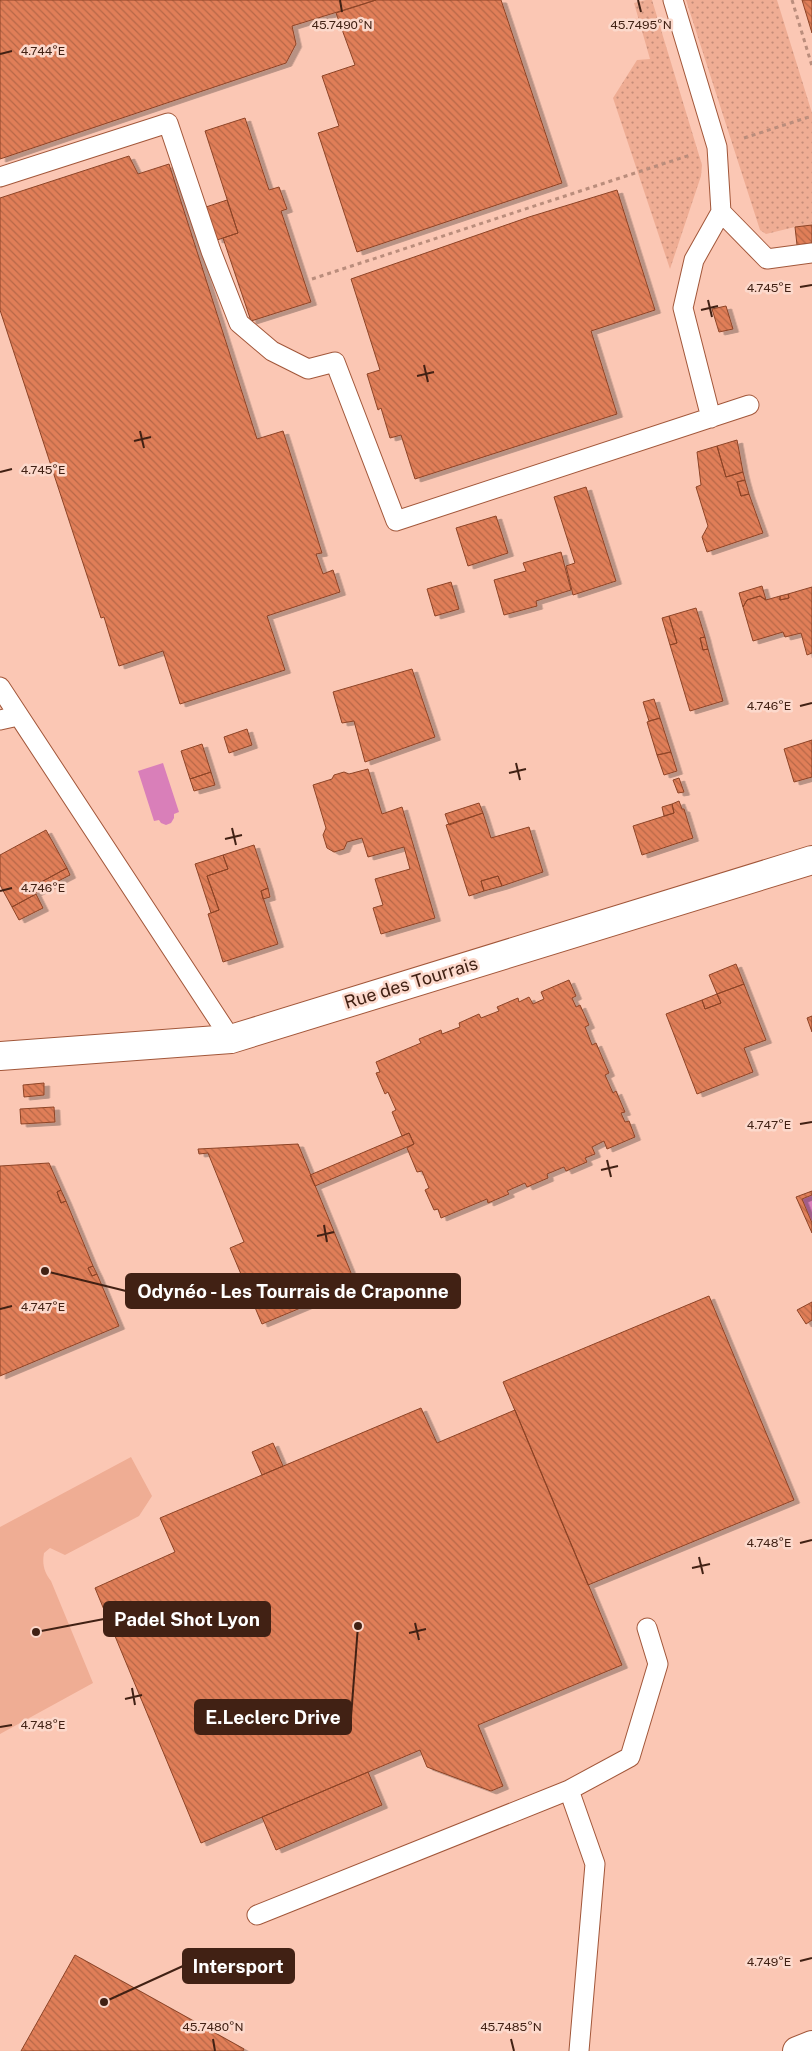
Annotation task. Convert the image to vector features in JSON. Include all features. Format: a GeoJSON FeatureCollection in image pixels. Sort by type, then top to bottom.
{"type":"FeatureCollection","features":[{"type":"Feature","properties":{"kind":"street","name":"Rue des Tourrais"},"geometry":{"type":"LineString","coordinates":[[0,1056],[231,1039],[812,860]]}},
{"type":"Feature","properties":{"kind":"street"},"geometry":{"type":"LineString","coordinates":[[797,2051],[812,2045]]}},
{"type":"Feature","properties":{"kind":"lane"},"geometry":{"type":"LineString","coordinates":[[673,0],[716,147],[721,212],[694,260],[682,308],[711,418]]}},
{"type":"Feature","properties":{"kind":"lane"},"geometry":{"type":"LineString","coordinates":[[0,177],[168,123],[211,251],[240,323],[272,351],[308,369],[335,362],[396,521],[749,406]]}},
{"type":"Feature","properties":{"kind":"lane"},"geometry":{"type":"LineString","coordinates":[[721,212],[767,259],[812,253]]}},
{"type":"Feature","properties":{"kind":"lane"},"geometry":{"type":"LineString","coordinates":[[0,687],[9,718],[231,1039]]}},
{"type":"Feature","properties":{"kind":"lane"},"geometry":{"type":"LineString","coordinates":[[257,1915],[569,1790],[630,1757],[658,1664],[646,1628]]}},
{"type":"Feature","properties":{"kind":"lane"},"geometry":{"type":"LineString","coordinates":[[569,1790],[595,1864],[580,2051]]}},
{"type":"Feature","properties":{"kind":"path"},"geometry":{"type":"LineString","coordinates":[[792,0],[812,66]]}},
{"type":"Feature","properties":{"kind":"path"},"geometry":{"type":"LineString","coordinates":[[312,279],[812,116]]}},
{"type":"Feature","properties":{"kind":"shaded area"},"geometry":{"type":"Polygon","coordinates":[[[652,0],[702,165],[701,176],[670,269],[613,98],[637,60],[650,59],[634,3],[652,0]]]}},
{"type":"Feature","properties":{"kind":"shaded area"},"geometry":{"type":"Polygon","coordinates":[[[686,0],[777,0],[812,113],[812,225],[766,234],[760,230],[686,0]]]}},
{"type":"Feature","properties":{"kind":"shaded area"},"geometry":{"type":"Polygon","coordinates":[[[163,763],[179,812],[174,814],[171,823],[166,825],[159,820],[154,821],[138,771],[163,763]]]}},
{"type":"Feature","properties":{"kind":"shaded area"},"geometry":{"type":"Polygon","coordinates":[[[812,1195],[812,1222],[802,1199],[812,1195]]]}},
{"type":"Feature","properties":{"kind":"shaded area"},"geometry":{"type":"Polygon","coordinates":[[[131,1457],[152,1496],[139,1516],[65,1555],[50,1548],[44,1553],[43,1564],[45,1571],[51,1581],[93,1683],[0,1734],[0,1527],[131,1457]]]}},
{"type":"Feature","properties":{"kind":"building"},"geometry":{"type":"Polygon","coordinates":[[[0,0],[376,0],[292,26],[296,44],[286,63],[0,159],[0,0]]]}},
{"type":"Feature","properties":{"kind":"building"},"geometry":{"type":"Polygon","coordinates":[[[376,0],[501,0],[562,183],[357,252],[318,133],[339,126],[322,76],[355,65],[336,13],[376,0]]]}},
{"type":"Feature","properties":{"kind":"building"},"geometry":{"type":"Polygon","coordinates":[[[802,0],[812,0],[812,33],[802,0]]]}},
{"type":"Feature","properties":{"kind":"building"},"geometry":{"type":"Polygon","coordinates":[[[245,118],[269,190],[279,187],[287,209],[281,211],[311,302],[251,321],[223,238],[238,233],[205,131],[245,118]]]}},
{"type":"Feature","properties":{"kind":"building"},"geometry":{"type":"Polygon","coordinates":[[[129,156],[138,174],[169,164],[257,439],[283,431],[322,553],[316,554],[323,574],[333,570],[340,592],[267,616],[285,670],[180,704],[163,651],[119,666],[104,617],[101,618],[0,310],[0,198],[129,156]]]}},
{"type":"Feature","properties":{"kind":"building"},"geometry":{"type":"Polygon","coordinates":[[[617,190],[655,310],[591,331],[617,414],[415,479],[401,435],[390,438],[381,408],[378,410],[367,374],[380,370],[351,279],[529,217],[617,190]]]}},
{"type":"Feature","properties":{"kind":"building"},"geometry":{"type":"Polygon","coordinates":[[[227,200],[238,233],[217,240],[206,207],[227,200]]]}},
{"type":"Feature","properties":{"kind":"building"},"geometry":{"type":"Polygon","coordinates":[[[812,225],[812,243],[797,245],[795,227],[812,225]]]}},
{"type":"Feature","properties":{"kind":"building"},"geometry":{"type":"Polygon","coordinates":[[[726,306],[733,329],[719,332],[712,309],[726,306]]]}},
{"type":"Feature","properties":{"kind":"building"},"geometry":{"type":"Polygon","coordinates":[[[737,440],[743,472],[726,477],[717,446],[737,440]]]}},
{"type":"Feature","properties":{"kind":"building"},"geometry":{"type":"Polygon","coordinates":[[[717,446],[726,477],[743,472],[745,480],[737,482],[741,496],[749,494],[763,533],[707,552],[702,537],[708,526],[696,487],[701,485],[697,452],[717,446]]]}},
{"type":"Feature","properties":{"kind":"building"},"geometry":{"type":"Polygon","coordinates":[[[745,480],[749,494],[741,496],[737,482],[745,480]]]}},
{"type":"Feature","properties":{"kind":"building"},"geometry":{"type":"Polygon","coordinates":[[[586,487],[616,581],[573,595],[566,566],[575,563],[554,497],[586,487]]]}},
{"type":"Feature","properties":{"kind":"building"},"geometry":{"type":"Polygon","coordinates":[[[496,516],[508,553],[468,566],[456,528],[496,516]]]}},
{"type":"Feature","properties":{"kind":"building"},"geometry":{"type":"Polygon","coordinates":[[[561,552],[571,590],[536,601],[537,606],[504,615],[494,580],[526,571],[523,563],[561,552]]]}},
{"type":"Feature","properties":{"kind":"building"},"geometry":{"type":"Polygon","coordinates":[[[451,582],[459,609],[435,616],[427,589],[451,582]]]}},
{"type":"Feature","properties":{"kind":"building"},"geometry":{"type":"Polygon","coordinates":[[[762,586],[766,600],[760,596],[747,600],[743,607],[739,593],[762,586]]]}},
{"type":"Feature","properties":{"kind":"building"},"geometry":{"type":"Polygon","coordinates":[[[812,587],[812,653],[807,655],[801,633],[785,637],[783,632],[753,641],[743,607],[747,600],[760,596],[766,600],[780,596],[780,600],[789,598],[788,594],[812,587]]]}},
{"type":"Feature","properties":{"kind":"building"},"geometry":{"type":"Polygon","coordinates":[[[788,594],[789,598],[780,600],[780,596],[788,594]]]}},
{"type":"Feature","properties":{"kind":"building"},"geometry":{"type":"Polygon","coordinates":[[[696,608],[705,637],[700,638],[703,650],[708,649],[723,701],[690,711],[670,645],[677,643],[669,616],[696,608]]]}},
{"type":"Feature","properties":{"kind":"building"},"geometry":{"type":"Polygon","coordinates":[[[669,616],[677,643],[670,645],[662,618],[669,616]]]}},
{"type":"Feature","properties":{"kind":"building"},"geometry":{"type":"Polygon","coordinates":[[[705,637],[708,649],[703,650],[700,638],[705,637]]]}},
{"type":"Feature","properties":{"kind":"building"},"geometry":{"type":"Polygon","coordinates":[[[412,669],[435,737],[365,762],[354,721],[342,723],[333,692],[412,669]]]}},
{"type":"Feature","properties":{"kind":"building"},"geometry":{"type":"Polygon","coordinates":[[[654,699],[660,718],[649,721],[643,702],[654,699]]]}},
{"type":"Feature","properties":{"kind":"building"},"geometry":{"type":"Polygon","coordinates":[[[660,718],[671,752],[657,755],[647,722],[660,718]]]}},
{"type":"Feature","properties":{"kind":"building"},"geometry":{"type":"Polygon","coordinates":[[[247,729],[252,745],[229,753],[224,737],[247,729]]]}},
{"type":"Feature","properties":{"kind":"building"},"geometry":{"type":"Polygon","coordinates":[[[812,740],[812,777],[794,782],[784,749],[812,740]]]}},
{"type":"Feature","properties":{"kind":"building"},"geometry":{"type":"Polygon","coordinates":[[[202,744],[211,772],[190,779],[181,751],[202,744]]]}},
{"type":"Feature","properties":{"kind":"building"},"geometry":{"type":"Polygon","coordinates":[[[671,752],[677,771],[664,775],[657,755],[671,752]]]}},
{"type":"Feature","properties":{"kind":"building"},"geometry":{"type":"Polygon","coordinates":[[[368,769],[382,814],[402,807],[435,918],[381,934],[373,908],[383,905],[375,879],[410,869],[404,847],[368,857],[362,838],[347,842],[344,849],[334,852],[327,848],[323,835],[326,828],[313,785],[332,779],[334,775],[344,772],[349,774],[368,769]]]}},
{"type":"Feature","properties":{"kind":"building"},"geometry":{"type":"Polygon","coordinates":[[[211,772],[215,785],[194,791],[190,779],[211,772]]]}},
{"type":"Feature","properties":{"kind":"building"},"geometry":{"type":"Polygon","coordinates":[[[679,778],[684,792],[678,793],[673,780],[679,778]]]}},
{"type":"Feature","properties":{"kind":"building"},"geometry":{"type":"Polygon","coordinates":[[[679,801],[682,809],[684,809],[693,838],[642,855],[633,826],[674,813],[672,804],[679,801]]]}},
{"type":"Feature","properties":{"kind":"building"},"geometry":{"type":"Polygon","coordinates":[[[479,803],[483,813],[449,825],[445,814],[479,803]]]}},
{"type":"Feature","properties":{"kind":"building"},"geometry":{"type":"Polygon","coordinates":[[[672,804],[674,813],[664,816],[662,807],[672,804]]]}},
{"type":"Feature","properties":{"kind":"building"},"geometry":{"type":"Polygon","coordinates":[[[483,813],[491,838],[529,827],[543,872],[502,886],[498,876],[481,881],[484,891],[469,896],[446,825],[483,813]]]}},
{"type":"Feature","properties":{"kind":"building"},"geometry":{"type":"Polygon","coordinates":[[[46,830],[67,868],[32,887],[36,894],[12,907],[0,885],[0,855],[46,830]]]}},
{"type":"Feature","properties":{"kind":"building"},"geometry":{"type":"Polygon","coordinates":[[[254,845],[268,888],[261,891],[278,944],[223,962],[208,914],[219,910],[207,876],[228,869],[223,855],[254,845]]]}},
{"type":"Feature","properties":{"kind":"building"},"geometry":{"type":"Polygon","coordinates":[[[223,855],[228,869],[207,876],[219,910],[211,913],[195,864],[223,855]]]}},
{"type":"Feature","properties":{"kind":"building"},"geometry":{"type":"Polygon","coordinates":[[[67,868],[70,875],[35,893],[32,887],[67,868]]]}},
{"type":"Feature","properties":{"kind":"building"},"geometry":{"type":"Polygon","coordinates":[[[498,876],[502,886],[484,891],[481,881],[498,876]]]}},
{"type":"Feature","properties":{"kind":"building"},"geometry":{"type":"Polygon","coordinates":[[[268,888],[270,897],[263,899],[261,891],[268,888]]]}},
{"type":"Feature","properties":{"kind":"building"},"geometry":{"type":"Polygon","coordinates":[[[36,894],[43,908],[19,920],[12,907],[36,894]]]}},
{"type":"Feature","properties":{"kind":"building"},"geometry":{"type":"Polygon","coordinates":[[[736,964],[744,984],[717,994],[709,975],[736,964]]]}},
{"type":"Feature","properties":{"kind":"building"},"geometry":{"type":"Polygon","coordinates":[[[569,980],[576,996],[572,998],[576,1007],[580,1005],[589,1025],[585,1027],[592,1045],[596,1043],[609,1073],[605,1075],[613,1093],[616,1091],[625,1112],[621,1113],[625,1122],[629,1121],[635,1137],[607,1149],[604,1141],[592,1147],[595,1154],[585,1158],[587,1162],[566,1171],[564,1167],[547,1174],[548,1178],[527,1187],[525,1183],[507,1191],[509,1194],[488,1203],[487,1199],[441,1218],[438,1209],[434,1210],[425,1190],[429,1188],[422,1171],[417,1172],[407,1148],[414,1144],[409,1133],[402,1136],[392,1112],[396,1110],[388,1092],[385,1094],[376,1073],[380,1072],[376,1062],[421,1043],[419,1039],[441,1030],[442,1034],[460,1027],[459,1023],[479,1014],[481,1018],[499,1011],[497,1007],[518,998],[519,1002],[529,997],[533,1004],[544,999],[541,992],[569,980]]]}},
{"type":"Feature","properties":{"kind":"building"},"geometry":{"type":"Polygon","coordinates":[[[744,984],[766,1040],[744,1048],[753,1072],[697,1094],[666,1014],[702,1000],[705,1009],[721,1003],[717,994],[744,984]]]}},
{"type":"Feature","properties":{"kind":"building"},"geometry":{"type":"Polygon","coordinates":[[[717,994],[721,1003],[705,1009],[702,1000],[717,994]]]}},
{"type":"Feature","properties":{"kind":"building"},"geometry":{"type":"Polygon","coordinates":[[[812,1016],[812,1032],[807,1018],[812,1016]]]}},
{"type":"Feature","properties":{"kind":"building"},"geometry":{"type":"Polygon","coordinates":[[[44,1083],[44,1095],[24,1097],[23,1085],[44,1083]]]}},
{"type":"Feature","properties":{"kind":"building"},"geometry":{"type":"Polygon","coordinates":[[[54,1107],[55,1122],[21,1124],[20,1109],[54,1107]]]}},
{"type":"Feature","properties":{"kind":"building"},"geometry":{"type":"Polygon","coordinates":[[[409,1133],[414,1144],[315,1186],[310,1175],[409,1133]]]}},
{"type":"Feature","properties":{"kind":"building"},"geometry":{"type":"Polygon","coordinates":[[[298,1144],[356,1285],[262,1324],[230,1248],[244,1242],[208,1153],[199,1154],[198,1149],[298,1144]]]}},
{"type":"Feature","properties":{"kind":"building"},"geometry":{"type":"Polygon","coordinates":[[[49,1163],[61,1190],[57,1192],[61,1203],[66,1201],[93,1266],[88,1268],[92,1276],[97,1274],[119,1326],[0,1376],[0,1166],[49,1163]]]}},
{"type":"Feature","properties":{"kind":"building"},"geometry":{"type":"Polygon","coordinates":[[[61,1190],[66,1201],[61,1203],[57,1192],[61,1190]]]}},
{"type":"Feature","properties":{"kind":"building"},"geometry":{"type":"Polygon","coordinates":[[[812,1191],[812,1195],[802,1199],[812,1223],[812,1233],[796,1197],[812,1191]]]}},
{"type":"Feature","properties":{"kind":"building"},"geometry":{"type":"Polygon","coordinates":[[[93,1266],[97,1274],[92,1276],[88,1268],[93,1266]]]}},
{"type":"Feature","properties":{"kind":"building"},"geometry":{"type":"Polygon","coordinates":[[[709,1296],[794,1500],[588,1585],[503,1382],[709,1296]]]}},
{"type":"Feature","properties":{"kind":"building"},"geometry":{"type":"Polygon","coordinates":[[[812,1302],[812,1320],[806,1324],[797,1310],[812,1302]]]}},
{"type":"Feature","properties":{"kind":"building"},"geometry":{"type":"Polygon","coordinates":[[[421,1408],[437,1443],[515,1410],[622,1665],[478,1725],[503,1786],[491,1791],[427,1767],[420,1750],[201,1843],[95,1588],[175,1552],[160,1518],[421,1408]]]}},
{"type":"Feature","properties":{"kind":"building"},"geometry":{"type":"Polygon","coordinates":[[[273,1443],[283,1466],[262,1475],[252,1452],[273,1443]]]}},
{"type":"Feature","properties":{"kind":"building"},"geometry":{"type":"Polygon","coordinates":[[[368,1772],[382,1805],[276,1850],[262,1817],[368,1772]]]}},
{"type":"Feature","properties":{"kind":"building"},"geometry":{"type":"Polygon","coordinates":[[[75,1955],[244,2049],[243,2051],[21,2051],[75,1955]]]}},
{"type":"Feature","properties":{"kind":"place","name":"Odynéo - Les Tourrais de Craponne"},"geometry":{"type":"Point","coordinates":[45,1271]}},
{"type":"Feature","properties":{"kind":"place","name":"E.Leclerc Drive"},"geometry":{"type":"Point","coordinates":[358,1626]}},
{"type":"Feature","properties":{"kind":"place","name":"Padel Shot Lyon"},"geometry":{"type":"Point","coordinates":[36,1632]}},
{"type":"Feature","properties":{"kind":"place","name":"Intersport"},"geometry":{"type":"Point","coordinates":[104,2002]}}]}
